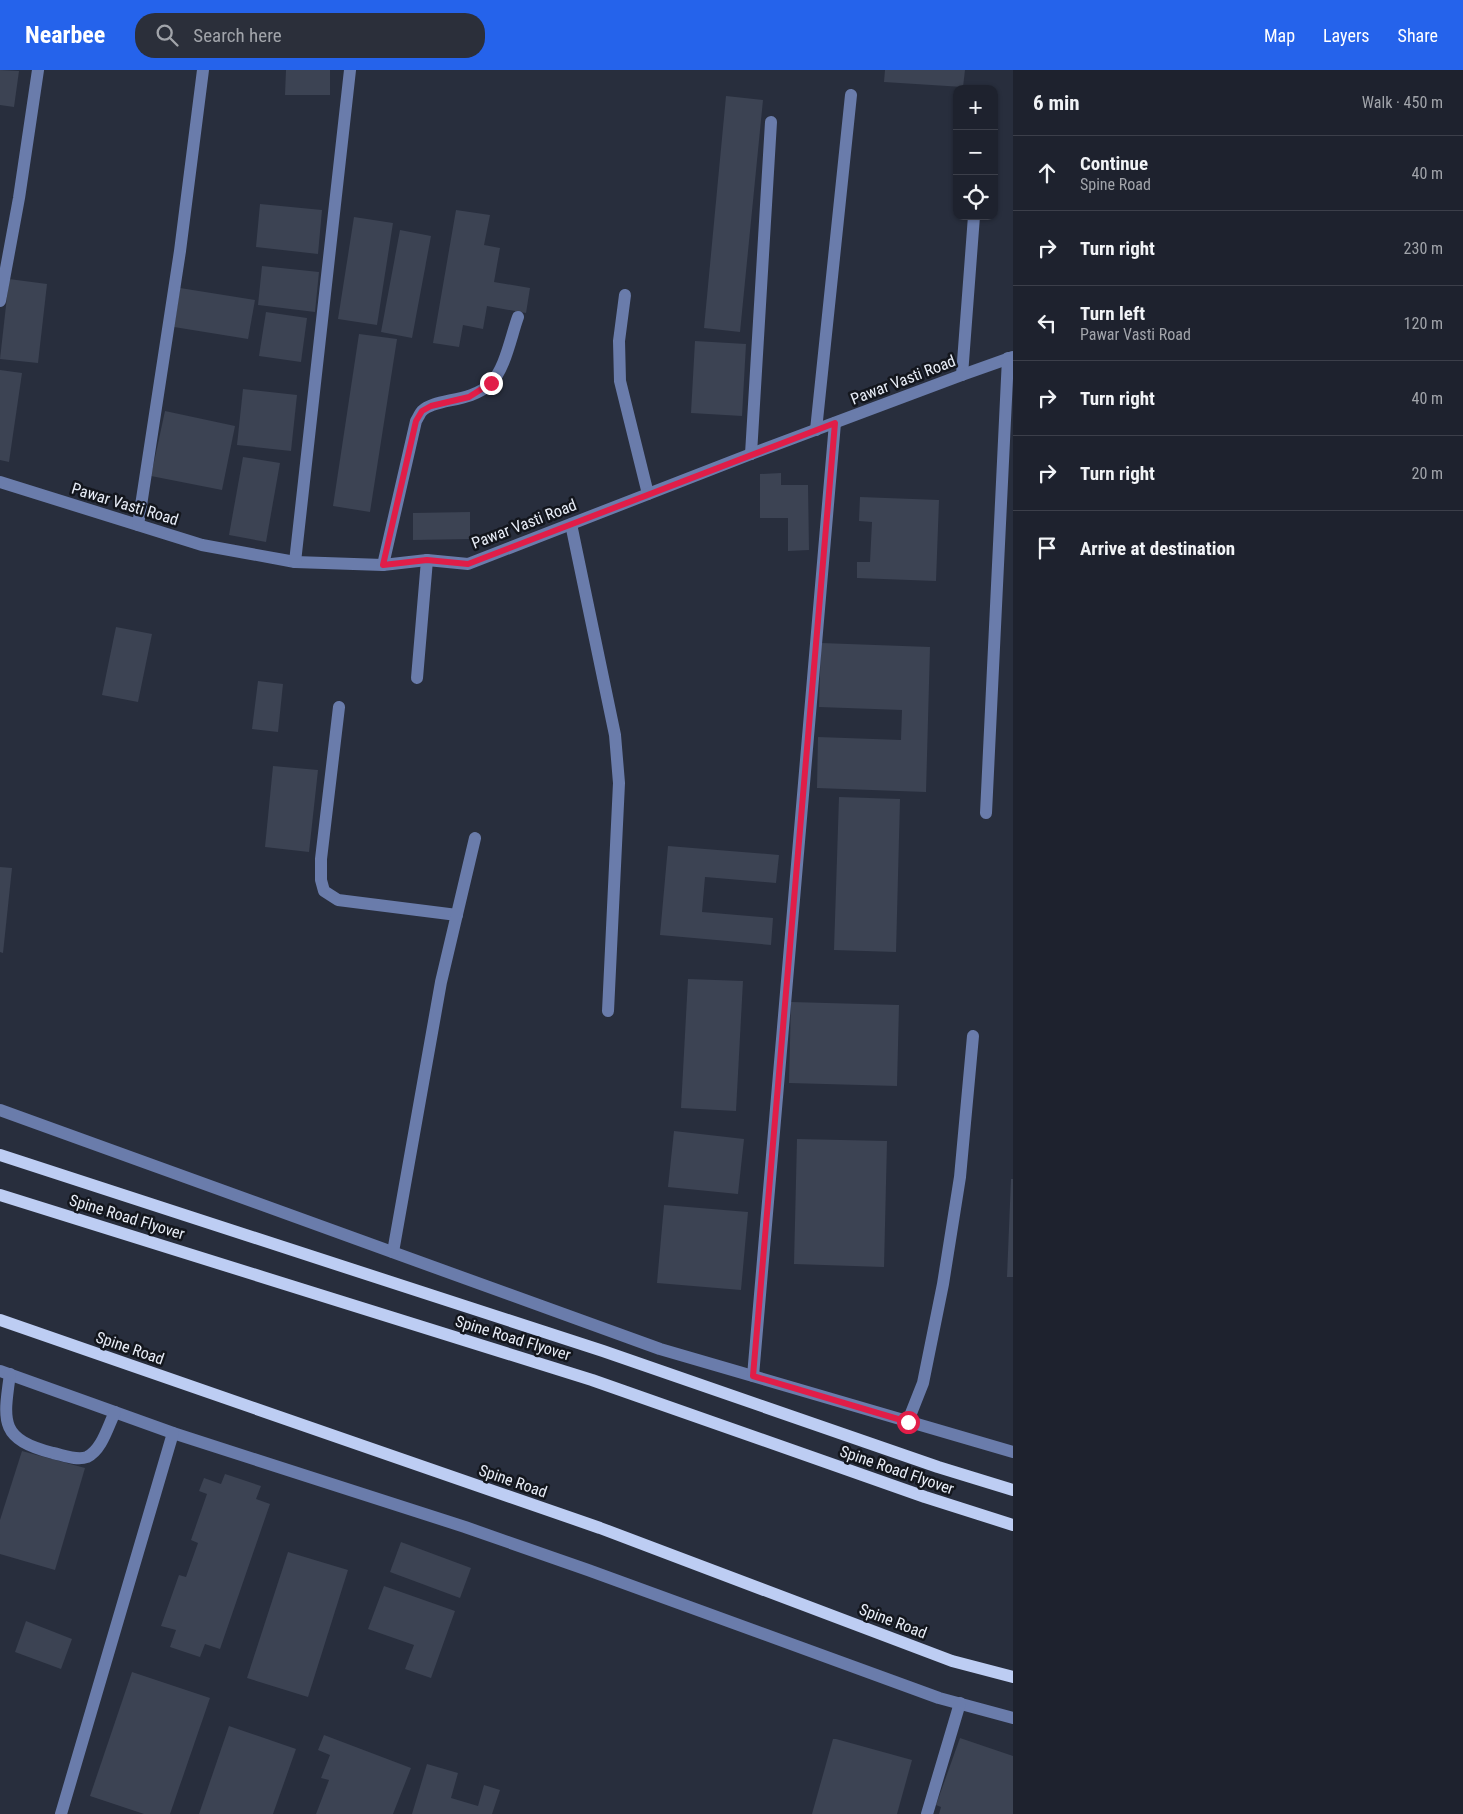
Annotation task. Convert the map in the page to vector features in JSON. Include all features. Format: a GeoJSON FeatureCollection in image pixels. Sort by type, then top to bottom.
{"type":"FeatureCollection","features":[{"type":"Feature","properties":{"kind":"main road"},"geometry":{"type":"LineString","coordinates":[[0,1156],[603,1351],[928,1464],[1013,1490]]}},
{"type":"Feature","properties":{"kind":"main road","name":"Spine Road Flyover"},"geometry":{"type":"LineString","coordinates":[[0,1195],[592,1380],[925,1497],[1013,1525]]}},
{"type":"Feature","properties":{"kind":"main road","name":"Spine Road"},"geometry":{"type":"LineString","coordinates":[[0,1320],[600,1528],[952,1661],[1013,1677]]}},
{"type":"Feature","properties":{"kind":"street"},"geometry":{"type":"LineString","coordinates":[[0,301],[19,198],[38,70]]}},
{"type":"Feature","properties":{"kind":"street"},"geometry":{"type":"LineString","coordinates":[[138,525],[180,251],[203,70]]}},
{"type":"Feature","properties":{"kind":"street"},"geometry":{"type":"LineString","coordinates":[[295,562],[350,70]]}},
{"type":"Feature","properties":{"kind":"street"},"geometry":{"type":"LineString","coordinates":[[816,430],[851,95]]}},
{"type":"Feature","properties":{"kind":"street"},"geometry":{"type":"LineString","coordinates":[[751,454],[771,122]]}},
{"type":"Feature","properties":{"kind":"street"},"geometry":{"type":"LineString","coordinates":[[962,374],[974,220]]}},
{"type":"Feature","properties":{"kind":"street"},"geometry":{"type":"LineString","coordinates":[[626,295],[619,341],[620,381],[648,494]]}},
{"type":"Feature","properties":{"kind":"street"},"geometry":{"type":"LineString","coordinates":[[383,565],[416,421],[422,411],[431,406],[469,397],[491,383],[503,364],[518,317]]}},
{"type":"Feature","properties":{"kind":"street"},"geometry":{"type":"LineString","coordinates":[[986,813],[1011,358]]}},
{"type":"Feature","properties":{"kind":"street","name":"Pawar Vasti Road"},"geometry":{"type":"LineString","coordinates":[[0,482],[202,545],[295,562],[383,565],[427,560],[468,564],[751,454],[962,374],[1011,358]]}},
{"type":"Feature","properties":{"kind":"street"},"geometry":{"type":"LineString","coordinates":[[753,1376],[835,423]]}},
{"type":"Feature","properties":{"kind":"street"},"geometry":{"type":"LineString","coordinates":[[571,524],[616,735],[619,783],[608,1012]]}},
{"type":"Feature","properties":{"kind":"street"},"geometry":{"type":"LineString","coordinates":[[417,678],[427,560]]}},
{"type":"Feature","properties":{"kind":"street"},"geometry":{"type":"LineString","coordinates":[[339,707],[321,859],[321,880],[324,891],[338,900],[457,915]]}},
{"type":"Feature","properties":{"kind":"street"},"geometry":{"type":"LineString","coordinates":[[393,1252],[441,982],[475,838]]}},
{"type":"Feature","properties":{"kind":"street"},"geometry":{"type":"LineString","coordinates":[[908,1422],[923,1383],[943,1284],[960,1177],[973,1036]]}},
{"type":"Feature","properties":{"kind":"street"},"geometry":{"type":"LineString","coordinates":[[0,1110],[660,1349],[1013,1452]]}},
{"type":"Feature","properties":{"kind":"street"},"geometry":{"type":"LineString","coordinates":[[115,1412],[97,1449],[87,1457],[76,1458],[45,1451],[22,1442],[12,1433],[7,1422],[5,1372],[173,1433],[465,1527],[940,1698],[1013,1718]]}},
{"type":"Feature","properties":{"kind":"street"},"geometry":{"type":"LineString","coordinates":[[61,1814],[173,1433]]}},
{"type":"Feature","properties":{"kind":"street"},"geometry":{"type":"LineString","coordinates":[[927,1814],[960,1703]]}},
{"type":"Feature","properties":{"kind":"building"},"geometry":{"type":"Polygon","coordinates":[[[0,70],[19,71],[14,107],[0,105],[0,70]]]}},
{"type":"Feature","properties":{"kind":"building"},"geometry":{"type":"Polygon","coordinates":[[[286,70],[330,70],[330,95],[285,95],[286,70]]]}},
{"type":"Feature","properties":{"kind":"building"},"geometry":{"type":"Polygon","coordinates":[[[885,70],[965,70],[963,85],[953,86],[884,82],[885,70]]]}},
{"type":"Feature","properties":{"kind":"building"},"geometry":{"type":"Polygon","coordinates":[[[726,96],[763,100],[740,332],[704,328],[726,96]]]}},
{"type":"Feature","properties":{"kind":"building"},"geometry":{"type":"Polygon","coordinates":[[[260,204],[322,210],[318,254],[256,247],[260,204]]]}},
{"type":"Feature","properties":{"kind":"building"},"geometry":{"type":"Polygon","coordinates":[[[456,210],[490,215],[484,245],[500,248],[494,282],[530,288],[526,313],[487,306],[483,329],[463,325],[459,347],[433,343],[456,210]]]}},
{"type":"Feature","properties":{"kind":"building"},"geometry":{"type":"Polygon","coordinates":[[[354,217],[393,223],[377,325],[338,319],[354,217]]]}},
{"type":"Feature","properties":{"kind":"building"},"geometry":{"type":"Polygon","coordinates":[[[400,230],[431,236],[412,338],[381,332],[400,230]]]}},
{"type":"Feature","properties":{"kind":"building"},"geometry":{"type":"Polygon","coordinates":[[[262,266],[319,272],[315,312],[258,305],[262,266]]]}},
{"type":"Feature","properties":{"kind":"building"},"geometry":{"type":"Polygon","coordinates":[[[9,279],[47,284],[38,363],[0,359],[9,279]]]}},
{"type":"Feature","properties":{"kind":"building"},"geometry":{"type":"Polygon","coordinates":[[[180,288],[255,300],[248,339],[174,327],[180,288]]]}},
{"type":"Feature","properties":{"kind":"building"},"geometry":{"type":"Polygon","coordinates":[[[266,312],[307,318],[301,362],[259,356],[266,312]]]}},
{"type":"Feature","properties":{"kind":"building"},"geometry":{"type":"Polygon","coordinates":[[[359,334],[397,339],[370,512],[333,506],[359,334]]]}},
{"type":"Feature","properties":{"kind":"building"},"geometry":{"type":"Polygon","coordinates":[[[695,341],[746,344],[742,416],[691,413],[695,341]]]}},
{"type":"Feature","properties":{"kind":"building"},"geometry":{"type":"Polygon","coordinates":[[[0,370],[22,373],[9,462],[0,460],[0,370]]]}},
{"type":"Feature","properties":{"kind":"building"},"geometry":{"type":"Polygon","coordinates":[[[243,389],[297,395],[291,451],[237,445],[243,389]]]}},
{"type":"Feature","properties":{"kind":"building"},"geometry":{"type":"Polygon","coordinates":[[[165,411],[235,426],[222,490],[151,476],[165,411]]]}},
{"type":"Feature","properties":{"kind":"building"},"geometry":{"type":"Polygon","coordinates":[[[243,457],[280,463],[266,542],[229,535],[243,457]]]}},
{"type":"Feature","properties":{"kind":"building"},"geometry":{"type":"Polygon","coordinates":[[[781,473],[781,485],[808,485],[809,550],[788,551],[788,518],[760,518],[760,474],[781,473]]]}},
{"type":"Feature","properties":{"kind":"building"},"geometry":{"type":"Polygon","coordinates":[[[860,497],[939,500],[936,581],[857,578],[857,562],[870,562],[872,522],[859,521],[860,497]]]}},
{"type":"Feature","properties":{"kind":"building"},"geometry":{"type":"Polygon","coordinates":[[[470,512],[470,539],[413,540],[413,513],[470,512]]]}},
{"type":"Feature","properties":{"kind":"building"},"geometry":{"type":"Polygon","coordinates":[[[116,627],[152,634],[138,702],[102,695],[116,627]]]}},
{"type":"Feature","properties":{"kind":"building"},"geometry":{"type":"Polygon","coordinates":[[[821,643],[930,647],[926,792],[817,788],[818,737],[901,740],[902,710],[819,707],[821,643]]]}},
{"type":"Feature","properties":{"kind":"building"},"geometry":{"type":"Polygon","coordinates":[[[258,681],[283,684],[278,732],[252,729],[258,681]]]}},
{"type":"Feature","properties":{"kind":"building"},"geometry":{"type":"Polygon","coordinates":[[[273,766],[318,770],[309,852],[265,847],[273,766]]]}},
{"type":"Feature","properties":{"kind":"building"},"geometry":{"type":"Polygon","coordinates":[[[839,797],[900,799],[896,952],[834,950],[839,797]]]}},
{"type":"Feature","properties":{"kind":"building"},"geometry":{"type":"Polygon","coordinates":[[[668,846],[779,855],[776,883],[705,877],[702,912],[773,918],[771,945],[660,935],[668,846]]]}},
{"type":"Feature","properties":{"kind":"building"},"geometry":{"type":"Polygon","coordinates":[[[0,867],[12,868],[3,953],[0,952],[0,867]]]}},
{"type":"Feature","properties":{"kind":"building"},"geometry":{"type":"Polygon","coordinates":[[[688,979],[743,981],[736,1111],[681,1108],[688,979]]]}},
{"type":"Feature","properties":{"kind":"building"},"geometry":{"type":"Polygon","coordinates":[[[791,1002],[899,1005],[897,1086],[789,1083],[791,1002]]]}},
{"type":"Feature","properties":{"kind":"building"},"geometry":{"type":"Polygon","coordinates":[[[674,1131],[744,1139],[738,1194],[668,1187],[674,1131]]]}},
{"type":"Feature","properties":{"kind":"building"},"geometry":{"type":"Polygon","coordinates":[[[797,1139],[887,1141],[884,1267],[794,1264],[797,1139]]]}},
{"type":"Feature","properties":{"kind":"building"},"geometry":{"type":"Polygon","coordinates":[[[1011,1179],[1013,1179],[1013,1277],[1007,1277],[1011,1179]]]}},
{"type":"Feature","properties":{"kind":"building"},"geometry":{"type":"Polygon","coordinates":[[[664,1205],[748,1212],[741,1290],[657,1283],[664,1205]]]}},
{"type":"Feature","properties":{"kind":"building"},"geometry":{"type":"Polygon","coordinates":[[[22,1451],[85,1468],[55,1570],[0,1554],[0,1520],[22,1451]]]}},
{"type":"Feature","properties":{"kind":"building"},"geometry":{"type":"Polygon","coordinates":[[[225,1474],[261,1486],[256,1499],[270,1504],[220,1649],[205,1644],[200,1657],[170,1647],[176,1630],[161,1626],[179,1575],[186,1577],[198,1543],[191,1540],[207,1494],[199,1491],[204,1478],[221,1484],[225,1474]]]}},
{"type":"Feature","properties":{"kind":"building"},"geometry":{"type":"Polygon","coordinates":[[[401,1542],[471,1568],[460,1598],[390,1572],[401,1542]]]}},
{"type":"Feature","properties":{"kind":"building"},"geometry":{"type":"Polygon","coordinates":[[[288,1552],[348,1570],[308,1697],[247,1678],[288,1552]]]}},
{"type":"Feature","properties":{"kind":"building"},"geometry":{"type":"Polygon","coordinates":[[[384,1586],[455,1611],[431,1678],[405,1669],[414,1645],[368,1629],[384,1586]]]}},
{"type":"Feature","properties":{"kind":"building"},"geometry":{"type":"Polygon","coordinates":[[[26,1621],[72,1639],[61,1669],[15,1652],[26,1621]]]}},
{"type":"Feature","properties":{"kind":"building"},"geometry":{"type":"Polygon","coordinates":[[[132,1672],[210,1698],[170,1814],[144,1814],[90,1796],[132,1672]]]}},
{"type":"Feature","properties":{"kind":"building"},"geometry":{"type":"Polygon","coordinates":[[[229,1726],[296,1749],[273,1814],[199,1814],[229,1726]]]}},
{"type":"Feature","properties":{"kind":"building"},"geometry":{"type":"Polygon","coordinates":[[[324,1735],[411,1768],[393,1814],[316,1814],[329,1780],[321,1778],[330,1755],[318,1750],[324,1735]]]}},
{"type":"Feature","properties":{"kind":"building"},"geometry":{"type":"Polygon","coordinates":[[[960,1738],[1013,1756],[1013,1814],[939,1814],[941,1807],[936,1805],[960,1738]]]}},
{"type":"Feature","properties":{"kind":"building"},"geometry":{"type":"Polygon","coordinates":[[[833,1739],[912,1760],[897,1814],[812,1814],[833,1739]]]}},
{"type":"Feature","properties":{"kind":"building"},"geometry":{"type":"Polygon","coordinates":[[[427,1764],[458,1773],[451,1798],[478,1806],[484,1785],[500,1790],[492,1814],[412,1814],[427,1764]]]}},
{"type":"Feature","properties":{"kind":"route"},"geometry":{"type":"LineString","coordinates":[[491,383],[469,397],[431,406],[422,411],[416,421],[383,565],[427,560],[468,564],[835,423],[753,1376],[908,1422]]}}]}
